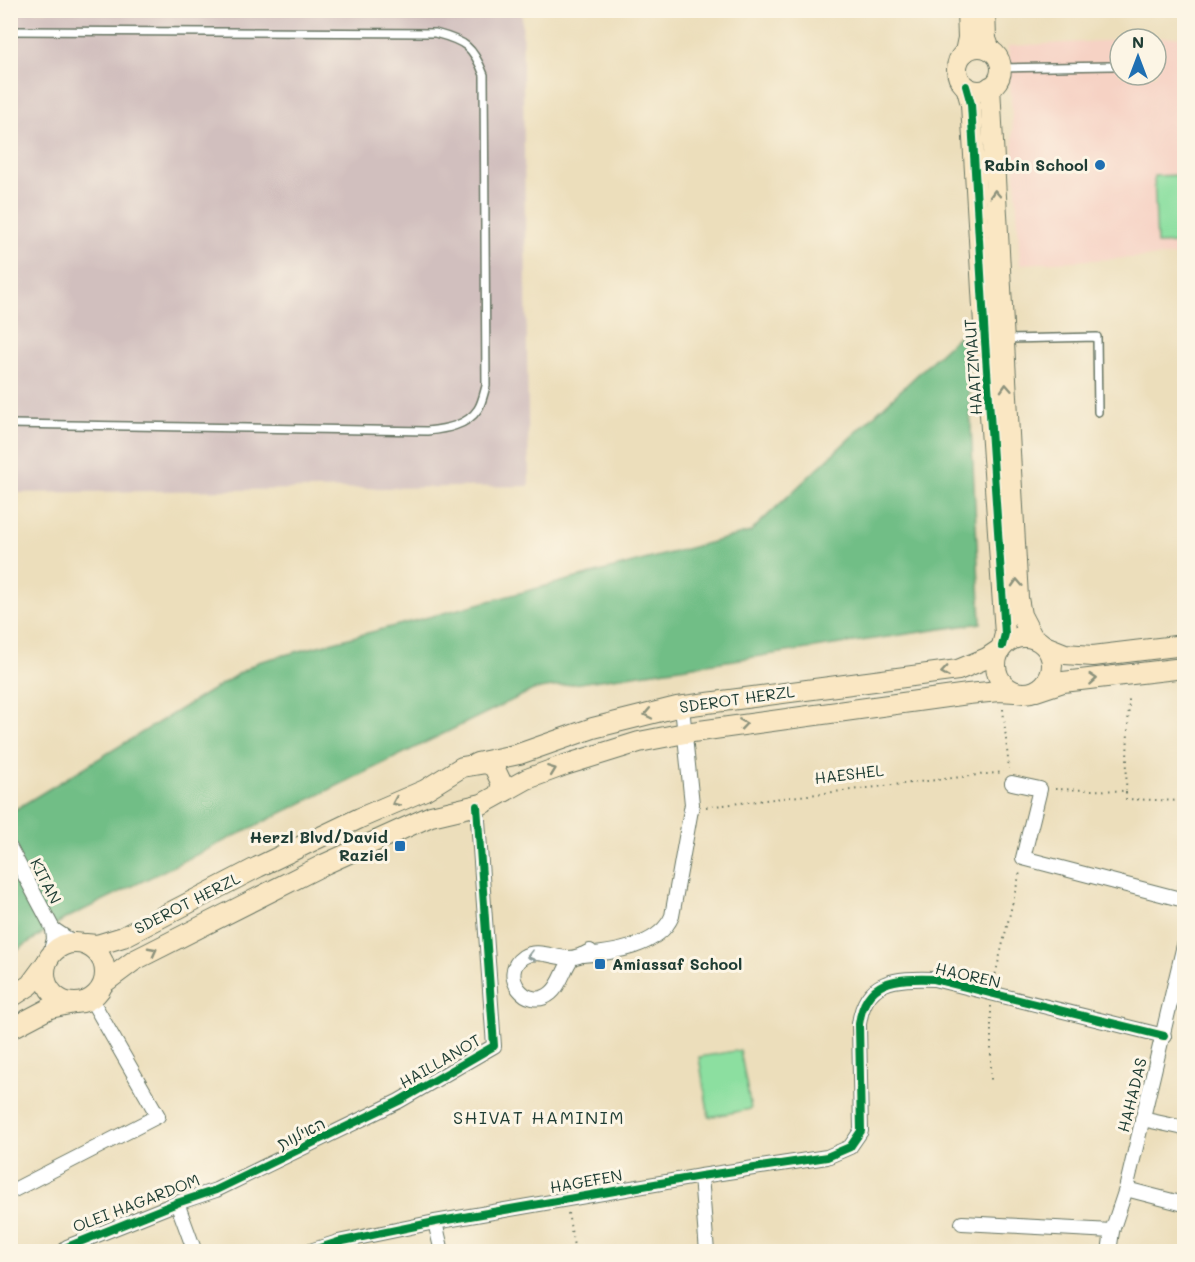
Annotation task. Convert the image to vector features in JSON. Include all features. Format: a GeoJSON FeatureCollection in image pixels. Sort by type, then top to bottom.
{"type":"FeatureCollection","features":[{"type":"Feature","properties":{"kind":"main road"},"geometry":{"type":"LineString","coordinates":[[965,52],[968,38],[967,10]]}},
{"type":"Feature","properties":{"kind":"main road"},"geometry":{"type":"LineString","coordinates":[[985,10],[986,39],[990,50],[999,61],[1000,68],[996,82],[990,87],[976,91],[966,86],[959,78],[957,71],[959,58],[976,47],[990,50]]}},
{"type":"Feature","properties":{"kind":"main road","name":"HAATZMAUT"},"geometry":{"type":"LineString","coordinates":[[966,86],[971,104],[1005,634],[1000,648]]}},
{"type":"Feature","properties":{"kind":"main road","name":"HAATZMAUT"},"geometry":{"type":"LineString","coordinates":[[990,87],[1018,598],[1021,615],[1039,642]]}},
{"type":"Feature","properties":{"kind":"main road"},"geometry":{"type":"LineString","coordinates":[[1039,642],[1052,662],[1052,671],[1043,686],[1036,690],[1029,693],[1009,692],[1001,683],[995,667],[1000,648],[1016,638],[1039,642],[1065,654],[1094,656],[1185,645]]}},
{"type":"Feature","properties":{"kind":"main road","name":"SDEROT HERZL"},"geometry":{"type":"LineString","coordinates":[[477,763],[519,754],[613,722],[682,707],[958,670],[987,658],[1000,648]]}},
{"type":"Feature","properties":{"kind":"main road"},"geometry":{"type":"LineString","coordinates":[[1036,690],[1063,682],[1185,668]]}},
{"type":"Feature","properties":{"kind":"main road","name":"SDEROT HERZL"},"geometry":{"type":"LineString","coordinates":[[499,793],[527,779],[601,753],[685,733],[968,694],[1009,692]]}},
{"type":"Feature","properties":{"kind":"main road"},"geometry":{"type":"LineString","coordinates":[[477,763],[486,763],[494,767],[502,784],[499,793],[493,799],[469,808],[452,806],[444,792],[443,785],[448,776],[462,767],[477,763]]}},
{"type":"Feature","properties":{"kind":"main road","name":"SDEROT HERZL"},"geometry":{"type":"LineString","coordinates":[[83,944],[97,945],[123,937],[258,867],[425,790],[448,776]]}},
{"type":"Feature","properties":{"kind":"main road","name":"SDEROT HERZL"},"geometry":{"type":"LineString","coordinates":[[104,983],[135,960],[288,881],[430,816],[469,808]]}},
{"type":"Feature","properties":{"kind":"main road"},"geometry":{"type":"LineString","coordinates":[[10,998],[30,985],[48,960],[63,945],[83,944],[94,949],[105,964],[104,983],[99,992],[83,1001],[50,1008],[10,1029]]}},
{"type":"Feature","properties":{"kind":"main road"},"geometry":{"type":"LineString","coordinates":[[48,960],[45,972],[50,990],[65,1002],[83,1001]]}},
{"type":"Feature","properties":{"kind":"street"},"geometry":{"type":"LineString","coordinates":[[577,957],[606,945],[652,931],[670,921],[691,809],[691,782],[682,707]]}},
{"type":"Feature","properties":{"kind":"street"},"geometry":{"type":"LineString","coordinates":[[1012,783],[1040,789],[1023,858],[1185,900]]}},
{"type":"Feature","properties":{"kind":"street","name":"האילנות"},"geometry":{"type":"LineString","coordinates":[[216,1190],[399,1101],[494,1046],[469,808]]}},
{"type":"Feature","properties":{"kind":"street","name":"KITAN"},"geometry":{"type":"LineString","coordinates":[[10,848],[52,929],[54,939],[48,960]]}},
{"type":"Feature","properties":{"kind":"street","name":"KITAN"},"geometry":{"type":"LineString","coordinates":[[52,929],[68,939],[83,944]]}},
{"type":"Feature","properties":{"kind":"street","name":"HAHADAS"},"geometry":{"type":"LineString","coordinates":[[1109,1251],[1112,1231],[1126,1189],[1183,961],[1185,945]]}},
{"type":"Feature","properties":{"kind":"street","name":"HAOREN"},"geometry":{"type":"LineString","coordinates":[[861,1131],[859,1024],[861,1007],[870,994],[885,983],[909,979],[934,979],[1164,1035]]}},
{"type":"Feature","properties":{"kind":"street"},"geometry":{"type":"LineString","coordinates":[[10,1192],[159,1116],[83,1001]]}},
{"type":"Feature","properties":{"kind":"street"},"geometry":{"type":"LineString","coordinates":[[1142,1119],[1185,1128]]}},
{"type":"Feature","properties":{"kind":"street","name":"HAGEFEN"},"geometry":{"type":"LineString","coordinates":[[307,1251],[338,1242],[435,1222],[566,1198],[827,1157],[850,1147],[861,1131]]}},
{"type":"Feature","properties":{"kind":"street"},"geometry":{"type":"LineString","coordinates":[[701,1176],[707,1251]]}},
{"type":"Feature","properties":{"kind":"street"},"geometry":{"type":"LineString","coordinates":[[1126,1189],[1185,1204]]}},
{"type":"Feature","properties":{"kind":"street","name":"OLEI HAGARDOM"},"geometry":{"type":"LineString","coordinates":[[67,1247],[216,1190]]}},
{"type":"Feature","properties":{"kind":"street"},"geometry":{"type":"LineString","coordinates":[[177,1203],[195,1251]]}},
{"type":"Feature","properties":{"kind":"street"},"geometry":{"type":"LineString","coordinates":[[435,1222],[442,1251]]}},
{"type":"Feature","properties":{"kind":"street"},"geometry":{"type":"LineString","coordinates":[[962,1223],[1112,1231]]}},
{"type":"Feature","properties":{"kind":"lane"},"geometry":{"type":"LineString","coordinates":[[10,31],[435,33],[459,39],[477,55],[484,75],[486,374],[486,386],[478,410],[461,423],[448,429],[10,424]]}},
{"type":"Feature","properties":{"kind":"lane"},"geometry":{"type":"LineString","coordinates":[[1000,68],[1108,66]]}},
{"type":"Feature","properties":{"kind":"lane"},"geometry":{"type":"LineString","coordinates":[[1003,340],[1097,337],[1098,412]]}},
{"type":"Feature","properties":{"kind":"path"},"geometry":{"type":"LineString","coordinates":[[1130,699],[1126,799],[1185,801]]}},
{"type":"Feature","properties":{"kind":"path"},"geometry":{"type":"LineString","coordinates":[[1040,789],[1126,791]]}},
{"type":"Feature","properties":{"kind":"path"},"geometry":{"type":"LineString","coordinates":[[991,1082],[990,993],[1023,858]]}},
{"type":"Feature","properties":{"kind":"path"},"geometry":{"type":"LineString","coordinates":[[566,1198],[575,1251]]}},
{"type":"Feature","properties":{"kind":"shaded area"},"geometry":{"type":"Polygon","coordinates":[[[10,11],[522,11],[529,486],[11,493],[10,11]]]}},
{"type":"Feature","properties":{"kind":"shaded area","name":"Rabin School"},"geometry":{"type":"Polygon","coordinates":[[[1184,36],[1184,255],[1020,264],[1008,46],[1108,41],[1108,87],[1168,87],[1168,37],[1184,36]]]}},
{"type":"Feature","properties":{"kind":"green space"},"geometry":{"type":"Polygon","coordinates":[[[1184,175],[1184,243],[1157,244],[1154,176],[1184,175]]]}},
{"type":"Feature","properties":{"kind":"green space"},"geometry":{"type":"Polygon","coordinates":[[[966,329],[981,623],[533,690],[63,920],[11,954],[11,812],[258,662],[750,532],[966,329]]]}},
{"type":"Feature","properties":{"kind":"green space"},"geometry":{"type":"Polygon","coordinates":[[[740,1050],[751,1109],[709,1117],[699,1057],[740,1050]]]}},
{"type":"Feature","properties":{"kind":"cycle path"},"geometry":{"type":"LineString","coordinates":[[966,86],[971,104],[1005,634],[1002,646]]}},
{"type":"Feature","properties":{"kind":"cycle path","name":"HAILLANOT"},"geometry":{"type":"LineString","coordinates":[[67,1247],[216,1190],[399,1101],[494,1046],[477,806]]}},
{"type":"Feature","properties":{"kind":"cycle path"},"geometry":{"type":"LineString","coordinates":[[307,1252],[338,1242],[435,1222],[701,1176],[827,1157],[850,1147],[861,1131],[859,1024],[862,1009],[875,990],[895,981],[934,979],[1164,1036]]}},
{"type":"Feature","properties":{"kind":"place","name":"Rabin School"},"geometry":{"type":"Point","coordinates":[1100,165]}},
{"type":"Feature","properties":{"kind":"place","name":"Herzl Blvd/David Raziel"},"geometry":{"type":"Point","coordinates":[400,846]}},
{"type":"Feature","properties":{"kind":"place","name":"Amiassaf School"},"geometry":{"type":"Point","coordinates":[600,964]}},
{"type":"Feature","properties":{"kind":"district","name":"SHIVAT HAMINIM"},"geometry":{"type":"Point","coordinates":[539,1118]}}]}
